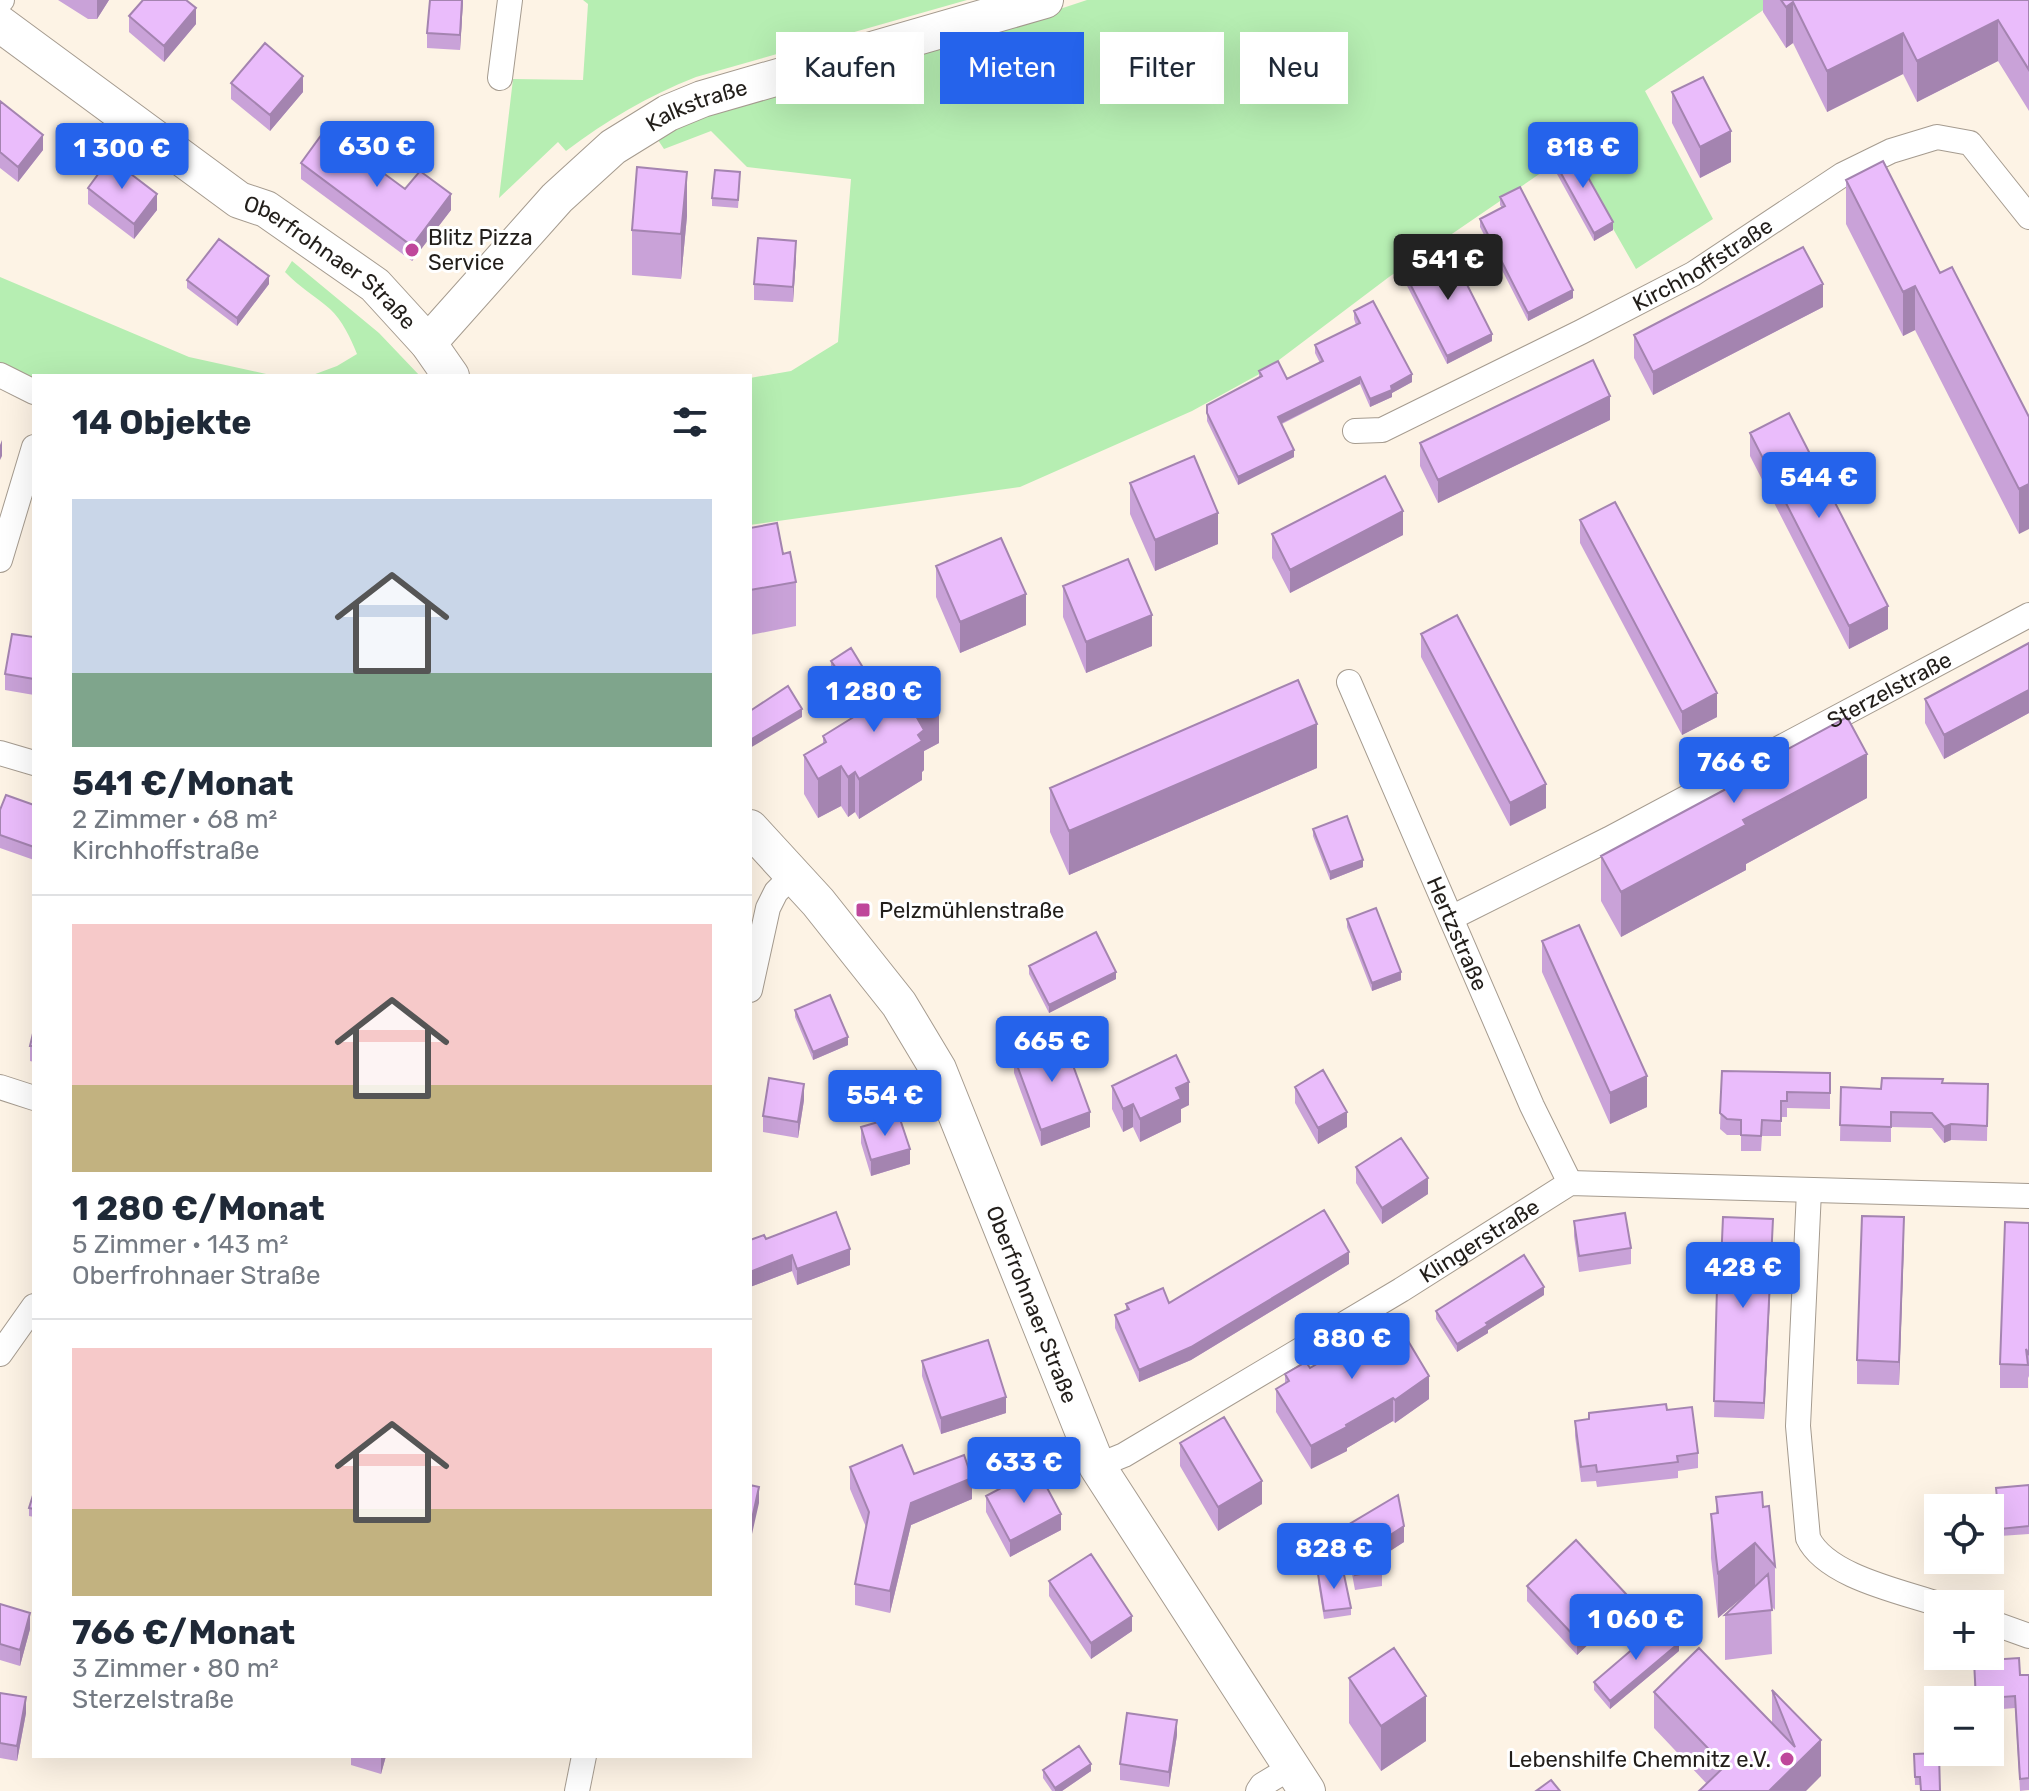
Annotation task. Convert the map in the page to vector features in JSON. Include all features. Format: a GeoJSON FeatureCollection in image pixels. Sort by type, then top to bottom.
{"type":"FeatureCollection","features":[{"type":"Feature","properties":{"kind":"main road","name":"Kalkstraße"},"geometry":{"type":"LineString","coordinates":[[428,343],[557,198],[613,147],[668,113],[702,99],[1045,0]]}},
{"type":"Feature","properties":{"kind":"main road","name":"Oberfrohnaer Straße"},"geometry":{"type":"LineString","coordinates":[[0,24],[239,200],[266,209],[375,285],[428,343],[450,374]]}},
{"type":"Feature","properties":{"kind":"main road","name":"Oberfrohnaer Straße"},"geometry":{"type":"LineString","coordinates":[[752,830],[836,924],[899,1004],[938,1069],[1097,1466],[1298,1780]]}},
{"type":"Feature","properties":{"kind":"street"},"geometry":{"type":"LineString","coordinates":[[500,78],[510,0]]}},
{"type":"Feature","properties":{"kind":"street","name":"Kirchhoffstraße"},"geometry":{"type":"LineString","coordinates":[[1355,431],[1382,430],[1634,305],[1693,274],[1842,175],[1891,151],[1937,137],[1970,143],[2028,212]]}},
{"type":"Feature","properties":{"kind":"street"},"geometry":{"type":"LineString","coordinates":[[0,375],[32,391]]}},
{"type":"Feature","properties":{"kind":"street"},"geometry":{"type":"LineString","coordinates":[[0,560],[32,454]]}},
{"type":"Feature","properties":{"kind":"street","name":"Sterzelstraße"},"geometry":{"type":"LineString","coordinates":[[1451,918],[1609,839],[2029,615]]}},
{"type":"Feature","properties":{"kind":"street","name":"Hertzstraße"},"geometry":{"type":"LineString","coordinates":[[1349,682],[1532,1106],[1570,1183]]}},
{"type":"Feature","properties":{"kind":"street"},"geometry":{"type":"LineString","coordinates":[[0,753],[32,762]]}},
{"type":"Feature","properties":{"kind":"street"},"geometry":{"type":"LineString","coordinates":[[752,981],[768,908],[776,892],[793,875]]}},
{"type":"Feature","properties":{"kind":"street"},"geometry":{"type":"LineString","coordinates":[[0,1087],[32,1097]]}},
{"type":"Feature","properties":{"kind":"street"},"geometry":{"type":"LineString","coordinates":[[1570,1183],[2029,1196]]}},
{"type":"Feature","properties":{"kind":"street","name":"Klingerstraße"},"geometry":{"type":"LineString","coordinates":[[1097,1466],[1124,1455],[1401,1290],[1570,1183]]}},
{"type":"Feature","properties":{"kind":"street"},"geometry":{"type":"LineString","coordinates":[[1809,1191],[1798,1426],[1808,1538],[1814,1552],[1838,1569],[1924,1599]]}},
{"type":"Feature","properties":{"kind":"street"},"geometry":{"type":"LineString","coordinates":[[0,1354],[32,1309]]}},
{"type":"Feature","properties":{"kind":"street"},"geometry":{"type":"LineString","coordinates":[[2004,1627],[2029,1636]]}},
{"type":"Feature","properties":{"kind":"street"},"geometry":{"type":"LineString","coordinates":[[577,1791],[584,1758]]}},
{"type":"Feature","properties":{"kind":"street"},"geometry":{"type":"LineString","coordinates":[[1258,1791],[1262,1785],[1298,1780]]}},
{"type":"Feature","properties":{"kind":"green space"},"geometry":{"type":"Polygon","coordinates":[[[583,0],[967,0],[854,32],[776,32],[776,54],[678,84],[628,110],[566,151],[558,142],[499,198],[513,79],[583,80],[588,4],[583,0]]]}},
{"type":"Feature","properties":{"kind":"green space"},"geometry":{"type":"Polygon","coordinates":[[[1087,0],[1778,0],[1645,91],[1713,219],[1636,269],[1570,153],[1389,277],[1263,372],[1192,411],[1020,487],[752,525],[752,378],[791,371],[838,342],[851,179],[747,167],[711,131],[664,149],[656,137],[709,113],[776,94],[776,104],[924,104],[924,51],[940,46],[940,104],[1084,104],[1084,32],[988,32],[1087,0]]]}},
{"type":"Feature","properties":{"kind":"green space"},"geometry":{"type":"Polygon","coordinates":[[[292,261],[379,333],[418,374],[315,374],[357,354],[334,313],[285,272],[292,261]]]}},
{"type":"Feature","properties":{"kind":"green space"},"geometry":{"type":"Polygon","coordinates":[[[0,277],[189,357],[266,374],[32,374],[32,383],[0,367],[0,277]]]}},
{"type":"Feature","properties":{"kind":"building"},"geometry":{"type":"Polygon","coordinates":[[[143,0],[186,0],[196,8],[164,46],[129,16],[143,0]]]}},
{"type":"Feature","properties":{"kind":"building"},"geometry":{"type":"Polygon","coordinates":[[[430,0],[462,0],[460,35],[427,33],[430,0]]]}},
{"type":"Feature","properties":{"kind":"building"},"geometry":{"type":"Polygon","coordinates":[[[1781,0],[2029,0],[2029,70],[1998,20],[1917,61],[1903,33],[1827,71],[1793,2],[1786,7],[1781,0]]]}},
{"type":"Feature","properties":{"kind":"building"},"geometry":{"type":"Polygon","coordinates":[[[265,43],[303,76],[270,115],[231,83],[265,43]]]}},
{"type":"Feature","properties":{"kind":"building"},"geometry":{"type":"Polygon","coordinates":[[[1703,77],[1731,131],[1700,147],[1672,92],[1703,77]]]}},
{"type":"Feature","properties":{"kind":"building"},"geometry":{"type":"Polygon","coordinates":[[[0,101],[43,135],[18,167],[0,152],[0,101]]]}},
{"type":"Feature","properties":{"kind":"building"},"geometry":{"type":"Polygon","coordinates":[[[325,130],[405,189],[420,171],[451,194],[412,246],[301,163],[325,130]]]}},
{"type":"Feature","properties":{"kind":"building"},"geometry":{"type":"Polygon","coordinates":[[[1571,147],[1613,222],[1594,233],[1552,157],[1571,147]]]}},
{"type":"Feature","properties":{"kind":"building"},"geometry":{"type":"Polygon","coordinates":[[[110,158],[157,194],[134,224],[88,188],[110,158]]]}},
{"type":"Feature","properties":{"kind":"building"},"geometry":{"type":"Polygon","coordinates":[[[1883,161],[1940,273],[1952,267],[2029,417],[2029,484],[2019,489],[1915,286],[1903,292],[1846,180],[1883,161]]]}},
{"type":"Feature","properties":{"kind":"building"},"geometry":{"type":"Polygon","coordinates":[[[637,167],[687,172],[681,234],[632,230],[637,167]]]}},
{"type":"Feature","properties":{"kind":"building"},"geometry":{"type":"Polygon","coordinates":[[[715,170],[740,172],[738,200],[712,198],[715,170]]]}},
{"type":"Feature","properties":{"kind":"building"},"geometry":{"type":"Polygon","coordinates":[[[1520,187],[1573,290],[1528,313],[1480,219],[1505,206],[1500,197],[1520,187]]]}},
{"type":"Feature","properties":{"kind":"building"},"geometry":{"type":"Polygon","coordinates":[[[758,238],[796,241],[793,287],[754,284],[758,238]]]}},
{"type":"Feature","properties":{"kind":"building"},"geometry":{"type":"Polygon","coordinates":[[[219,239],[269,276],[237,318],[187,280],[219,239]]]}},
{"type":"Feature","properties":{"kind":"building"},"geometry":{"type":"Polygon","coordinates":[[[1803,247],[1823,284],[1653,372],[1634,335],[1803,247]]]}},
{"type":"Feature","properties":{"kind":"building"},"geometry":{"type":"Polygon","coordinates":[[[1449,249],[1492,334],[1447,356],[1403,270],[1449,249]]]}},
{"type":"Feature","properties":{"kind":"building"},"geometry":{"type":"Polygon","coordinates":[[[1373,301],[1412,374],[1391,386],[1392,390],[1370,399],[1360,377],[1278,417],[1294,450],[1238,477],[1207,413],[1207,405],[1262,376],[1259,371],[1278,361],[1287,379],[1323,361],[1315,345],[1360,323],[1354,311],[1373,301]]]}},
{"type":"Feature","properties":{"kind":"building"},"geometry":{"type":"Polygon","coordinates":[[[1593,360],[1610,396],[1438,480],[1420,443],[1593,360]]]}},
{"type":"Feature","properties":{"kind":"building"},"geometry":{"type":"Polygon","coordinates":[[[1789,413],[1888,606],[1849,626],[1750,433],[1789,413]]]}},
{"type":"Feature","properties":{"kind":"building"},"geometry":{"type":"Polygon","coordinates":[[[1194,456],[1218,513],[1155,540],[1130,483],[1194,456]]]}},
{"type":"Feature","properties":{"kind":"building"},"geometry":{"type":"Polygon","coordinates":[[[1385,476],[1403,511],[1290,570],[1272,534],[1385,476]]]}},
{"type":"Feature","properties":{"kind":"building"},"geometry":{"type":"Polygon","coordinates":[[[1615,502],[1717,693],[1682,712],[1580,520],[1615,502]]]}},
{"type":"Feature","properties":{"kind":"building"},"geometry":{"type":"Polygon","coordinates":[[[777,523],[783,554],[790,552],[796,582],[752,590],[752,528],[777,523]]]}},
{"type":"Feature","properties":{"kind":"building"},"geometry":{"type":"Polygon","coordinates":[[[1001,538],[1026,594],[960,622],[936,566],[1001,538]]]}},
{"type":"Feature","properties":{"kind":"building"},"geometry":{"type":"Polygon","coordinates":[[[1128,559],[1152,615],[1086,642],[1063,586],[1128,559]]]}},
{"type":"Feature","properties":{"kind":"building"},"geometry":{"type":"Polygon","coordinates":[[[1457,615],[1546,784],[1510,803],[1421,634],[1457,615]]]}},
{"type":"Feature","properties":{"kind":"building"},"geometry":{"type":"Polygon","coordinates":[[[12,634],[32,637],[32,679],[5,674],[12,634]]]}},
{"type":"Feature","properties":{"kind":"building"},"geometry":{"type":"Polygon","coordinates":[[[2029,643],[2029,690],[1944,735],[1925,699],[2029,643]]]}},
{"type":"Feature","properties":{"kind":"building"},"geometry":{"type":"Polygon","coordinates":[[[851,648],[865,671],[846,682],[831,661],[851,648]]]}},
{"type":"Feature","properties":{"kind":"building"},"geometry":{"type":"Polygon","coordinates":[[[924,679],[939,704],[916,716],[924,730],[918,735],[922,741],[859,779],[855,772],[848,777],[841,766],[818,779],[804,755],[826,742],[823,736],[899,689],[901,693],[924,679]]]}},
{"type":"Feature","properties":{"kind":"building"},"geometry":{"type":"Polygon","coordinates":[[[1298,680],[1317,724],[1069,831],[1050,788],[1298,680]]]}},
{"type":"Feature","properties":{"kind":"building"},"geometry":{"type":"Polygon","coordinates":[[[788,686],[802,709],[752,739],[752,710],[788,686]]]}},
{"type":"Feature","properties":{"kind":"building"},"geometry":{"type":"Polygon","coordinates":[[[1847,717],[1867,754],[1743,820],[1746,825],[1621,892],[1601,856],[1726,789],[1723,784],[1847,717]]]}},
{"type":"Feature","properties":{"kind":"building"},"geometry":{"type":"Polygon","coordinates":[[[6,795],[32,804],[32,846],[0,835],[0,810],[6,795]]]}},
{"type":"Feature","properties":{"kind":"building"},"geometry":{"type":"Polygon","coordinates":[[[1347,816],[1363,860],[1330,872],[1313,829],[1347,816]]]}},
{"type":"Feature","properties":{"kind":"building"},"geometry":{"type":"Polygon","coordinates":[[[1376,908],[1401,972],[1372,983],[1347,919],[1376,908]]]}},
{"type":"Feature","properties":{"kind":"building"},"geometry":{"type":"Polygon","coordinates":[[[1579,925],[1647,1076],[1610,1093],[1542,941],[1579,925]]]}},
{"type":"Feature","properties":{"kind":"building"},"geometry":{"type":"Polygon","coordinates":[[[1096,932],[1116,972],[1049,1005],[1029,966],[1096,932]]]}},
{"type":"Feature","properties":{"kind":"building"},"geometry":{"type":"Polygon","coordinates":[[[830,995],[848,1037],[813,1052],[795,1010],[830,995]]]}},
{"type":"Feature","properties":{"kind":"building"},"geometry":{"type":"Polygon","coordinates":[[[1063,1038],[1090,1112],[1041,1130],[1014,1057],[1063,1038]]]}},
{"type":"Feature","properties":{"kind":"building"},"geometry":{"type":"Polygon","coordinates":[[[1176,1055],[1189,1082],[1176,1088],[1181,1099],[1140,1119],[1133,1104],[1123,1109],[1112,1086],[1176,1055]]]}},
{"type":"Feature","properties":{"kind":"building"},"geometry":{"type":"Polygon","coordinates":[[[1323,1070],[1347,1112],[1318,1128],[1295,1087],[1323,1070]]]}},
{"type":"Feature","properties":{"kind":"building"},"geometry":{"type":"Polygon","coordinates":[[[1722,1071],[1830,1073],[1830,1093],[1787,1092],[1787,1101],[1781,1101],[1781,1121],[1762,1120],[1761,1136],[1741,1135],[1741,1120],[1727,1119],[1720,1113],[1722,1071]]]}},
{"type":"Feature","properties":{"kind":"building"},"geometry":{"type":"Polygon","coordinates":[[[769,1078],[804,1084],[798,1122],[763,1116],[769,1078]]]}},
{"type":"Feature","properties":{"kind":"building"},"geometry":{"type":"Polygon","coordinates":[[[1882,1078],[1943,1079],[1942,1083],[1988,1084],[1987,1126],[1951,1124],[1944,1127],[1932,1113],[1891,1112],[1891,1127],[1840,1125],[1841,1087],[1881,1089],[1882,1078]]]}},
{"type":"Feature","properties":{"kind":"building"},"geometry":{"type":"Polygon","coordinates":[[[899,1116],[910,1149],[871,1160],[861,1127],[899,1116]]]}},
{"type":"Feature","properties":{"kind":"building"},"geometry":{"type":"Polygon","coordinates":[[[1401,1138],[1428,1178],[1382,1208],[1356,1167],[1401,1138]]]}},
{"type":"Feature","properties":{"kind":"building"},"geometry":{"type":"Polygon","coordinates":[[[1324,1210],[1349,1252],[1191,1347],[1139,1370],[1115,1315],[1129,1309],[1126,1304],[1163,1288],[1169,1303],[1324,1210]]]}},
{"type":"Feature","properties":{"kind":"building"},"geometry":{"type":"Polygon","coordinates":[[[836,1212],[850,1249],[797,1269],[792,1255],[752,1271],[752,1239],[764,1235],[766,1239],[836,1212]]]}},
{"type":"Feature","properties":{"kind":"building"},"geometry":{"type":"Polygon","coordinates":[[[1625,1213],[1631,1248],[1579,1256],[1574,1221],[1625,1213]]]}},
{"type":"Feature","properties":{"kind":"building"},"geometry":{"type":"Polygon","coordinates":[[[1862,1216],[1904,1217],[1899,1362],[1857,1360],[1862,1216]]]}},
{"type":"Feature","properties":{"kind":"building"},"geometry":{"type":"Polygon","coordinates":[[[1723,1217],[1773,1219],[1764,1403],[1714,1401],[1717,1287],[1720,1287],[1723,1217]]]}},
{"type":"Feature","properties":{"kind":"building"},"geometry":{"type":"Polygon","coordinates":[[[2005,1222],[2029,1223],[2028,1365],[2000,1364],[2005,1222]]]}},
{"type":"Feature","properties":{"kind":"building"},"geometry":{"type":"Polygon","coordinates":[[[1524,1255],[1544,1287],[1457,1344],[1436,1311],[1524,1255]]]}},
{"type":"Feature","properties":{"kind":"building"},"geometry":{"type":"Polygon","coordinates":[[[1395,1319],[1429,1376],[1395,1400],[1393,1398],[1311,1446],[1276,1389],[1289,1381],[1285,1374],[1306,1362],[1310,1368],[1357,1340],[1354,1334],[1375,1321],[1379,1328],[1395,1319]]]}},
{"type":"Feature","properties":{"kind":"building"},"geometry":{"type":"Polygon","coordinates":[[[988,1340],[1006,1397],[941,1418],[922,1361],[988,1340]]]}},
{"type":"Feature","properties":{"kind":"building"},"geometry":{"type":"Polygon","coordinates":[[[1666,1404],[1667,1410],[1692,1407],[1698,1453],[1677,1456],[1678,1462],[1597,1472],[1596,1465],[1581,1467],[1575,1421],[1589,1419],[1589,1413],[1666,1404]]]}},
{"type":"Feature","properties":{"kind":"building"},"geometry":{"type":"Polygon","coordinates":[[[1224,1417],[1262,1481],[1218,1507],[1180,1443],[1224,1417]]]}},
{"type":"Feature","properties":{"kind":"building"},"geometry":{"type":"Polygon","coordinates":[[[902,1445],[914,1474],[964,1455],[972,1478],[911,1503],[890,1591],[855,1584],[869,1512],[850,1467],[902,1445]]]}},
{"type":"Feature","properties":{"kind":"building"},"geometry":{"type":"Polygon","coordinates":[[[1037,1469],[1061,1514],[1010,1541],[986,1496],[1037,1469]]]}},
{"type":"Feature","properties":{"kind":"building"},"geometry":{"type":"Polygon","coordinates":[[[752,1485],[759,1487],[752,1519],[752,1485]]]}},
{"type":"Feature","properties":{"kind":"building"},"geometry":{"type":"Polygon","coordinates":[[[2029,1485],[2029,1526],[2004,1529],[2004,1494],[1997,1494],[1996,1488],[2029,1485]]]}},
{"type":"Feature","properties":{"kind":"building"},"geometry":{"type":"Polygon","coordinates":[[[1762,1492],[1763,1507],[1769,1506],[1775,1566],[1755,1543],[1718,1573],[1711,1514],[1718,1513],[1716,1497],[1762,1492]]]}},
{"type":"Feature","properties":{"kind":"building"},"geometry":{"type":"Polygon","coordinates":[[[1398,1495],[1404,1526],[1378,1543],[1382,1570],[1355,1575],[1346,1526],[1398,1495]]]}},
{"type":"Feature","properties":{"kind":"building"},"geometry":{"type":"Polygon","coordinates":[[[1576,1540],[1626,1594],[1577,1639],[1527,1586],[1576,1540]]]}},
{"type":"Feature","properties":{"kind":"building"},"geometry":{"type":"Polygon","coordinates":[[[1091,1554],[1132,1616],[1091,1643],[1049,1581],[1091,1554]]]}},
{"type":"Feature","properties":{"kind":"building"},"geometry":{"type":"Polygon","coordinates":[[[1343,1570],[1351,1608],[1324,1611],[1318,1574],[1343,1570]]]}},
{"type":"Feature","properties":{"kind":"building"},"geometry":{"type":"Polygon","coordinates":[[[1768,1574],[1772,1610],[1725,1615],[1768,1574]]]}},
{"type":"Feature","properties":{"kind":"building"},"geometry":{"type":"Polygon","coordinates":[[[0,1604],[30,1613],[20,1650],[0,1644],[0,1604]]]}},
{"type":"Feature","properties":{"kind":"building"},"geometry":{"type":"Polygon","coordinates":[[[1662,1624],[1679,1643],[1610,1701],[1594,1682],[1662,1624]]]}},
{"type":"Feature","properties":{"kind":"building"},"geometry":{"type":"Polygon","coordinates":[[[1394,1648],[1426,1696],[1381,1726],[1349,1678],[1394,1648]]]}},
{"type":"Feature","properties":{"kind":"building"},"geometry":{"type":"Polygon","coordinates":[[[1699,1648],[1795,1747],[1772,1690],[1821,1740],[1769,1791],[1699,1791],[1725,1766],[1654,1692],[1699,1648]]]}},
{"type":"Feature","properties":{"kind":"building"},"geometry":{"type":"Polygon","coordinates":[[[2019,1658],[2020,1675],[2029,1675],[2029,1778],[2020,1779],[2015,1696],[2004,1697],[2004,1686],[1975,1686],[1974,1670],[2004,1670],[2004,1659],[2019,1658]]]}},
{"type":"Feature","properties":{"kind":"building"},"geometry":{"type":"Polygon","coordinates":[[[0,1693],[26,1697],[17,1746],[0,1743],[0,1693]]]}},
{"type":"Feature","properties":{"kind":"building"},"geometry":{"type":"Polygon","coordinates":[[[1127,1713],[1177,1720],[1169,1772],[1120,1764],[1127,1713]]]}},
{"type":"Feature","properties":{"kind":"building"},"geometry":{"type":"Polygon","coordinates":[[[1079,1746],[1091,1764],[1055,1788],[1043,1770],[1079,1746]]]}},
{"type":"Feature","properties":{"kind":"building"},"geometry":{"type":"Polygon","coordinates":[[[1914,1754],[1924,1754],[1924,1766],[1939,1766],[1940,1791],[1921,1791],[1920,1777],[1915,1777],[1914,1754]]]}},
{"type":"Feature","properties":{"kind":"building"},"geometry":{"type":"Polygon","coordinates":[[[1551,1780],[1560,1791],[1536,1791],[1551,1780]]]}},
{"type":"Feature","properties":{"kind":"place","name":"Blitz Pizza Service"},"geometry":{"type":"Point","coordinates":[412,250]}},
{"type":"Feature","properties":{"kind":"place","name":"Pelzmühlenstraße"},"geometry":{"type":"Point","coordinates":[863,910]}},
{"type":"Feature","properties":{"kind":"place","name":"Lebenshilfe Chemnitz e.V."},"geometry":{"type":"Point","coordinates":[1787,1759]}}]}
